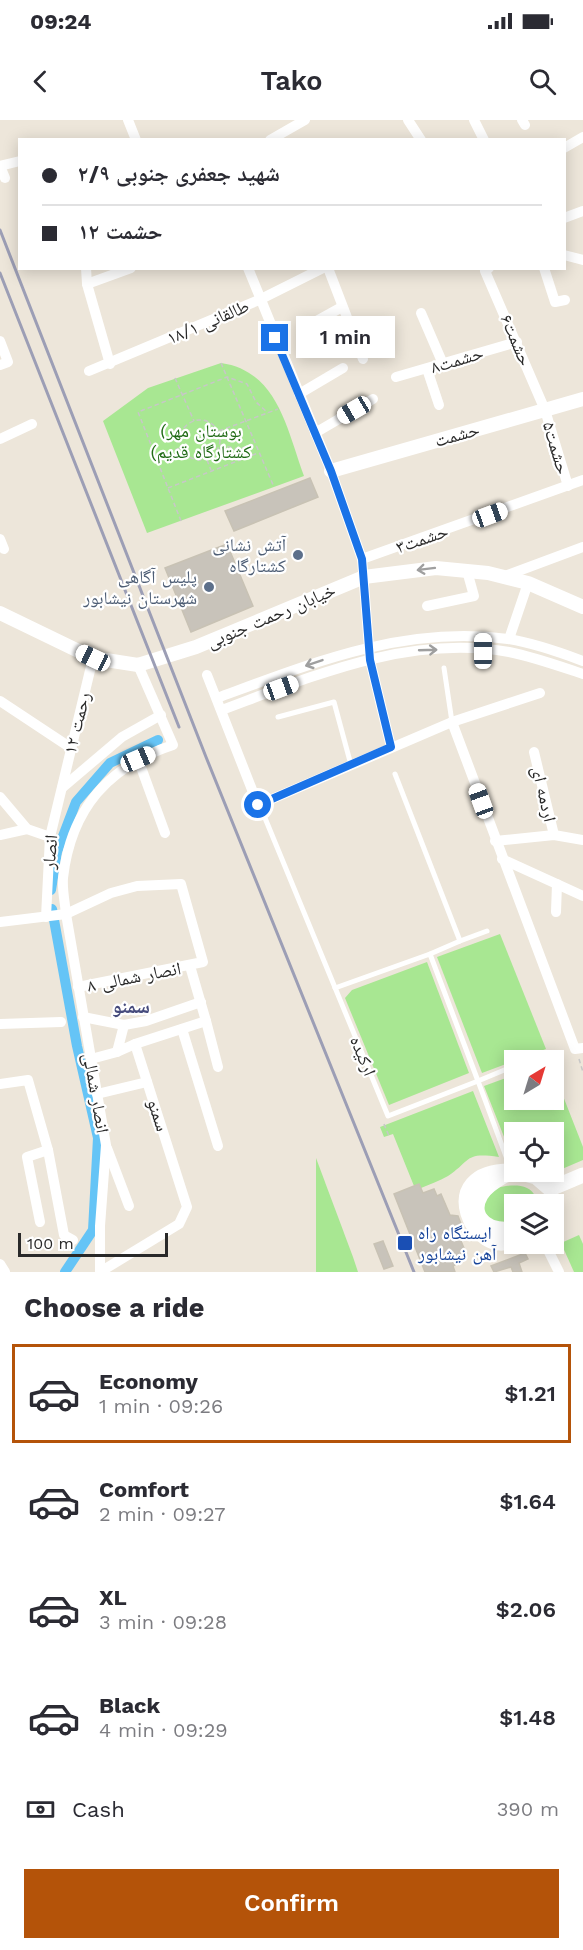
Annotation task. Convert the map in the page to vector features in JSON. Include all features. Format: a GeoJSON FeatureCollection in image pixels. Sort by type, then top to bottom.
{"type":"FeatureCollection","features":[{"type":"Feature","properties":{"kind":"main road"},"geometry":{"type":"LineString","coordinates":[[504,1171],[480,1175],[470,1186],[465,1199],[468,1215],[480,1235],[504,1243]]}},
{"type":"Feature","properties":{"kind":"main road"},"geometry":{"type":"LineString","coordinates":[[549,1189],[583,1175]]}},
{"type":"Feature","properties":{"kind":"main road"},"geometry":{"type":"LineString","coordinates":[[504,1177],[488,1186],[478,1203],[478,1211],[491,1229],[504,1231]]}},
{"type":"Feature","properties":{"kind":"main road"},"geometry":{"type":"LineString","coordinates":[[541,1182],[549,1189]]}},
{"type":"Feature","properties":{"kind":"main road"},"geometry":{"type":"LineString","coordinates":[[548,1194],[549,1189]]}},
{"type":"Feature","properties":{"kind":"street"},"geometry":{"type":"LineString","coordinates":[[128,120],[135,138]]}},
{"type":"Feature","properties":{"kind":"street"},"geometry":{"type":"LineString","coordinates":[[274,138],[305,120]]}},
{"type":"Feature","properties":{"kind":"street"},"geometry":{"type":"LineString","coordinates":[[408,120],[420,138]]}},
{"type":"Feature","properties":{"kind":"street"},"geometry":{"type":"LineString","coordinates":[[474,120],[483,138]]}},
{"type":"Feature","properties":{"kind":"street"},"geometry":{"type":"LineString","coordinates":[[566,147],[583,137]]}},
{"type":"Feature","properties":{"kind":"street"},"geometry":{"type":"LineString","coordinates":[[5,178],[0,166],[18,162]]}},
{"type":"Feature","properties":{"kind":"street"},"geometry":{"type":"LineString","coordinates":[[566,217],[583,211]]}},
{"type":"Feature","properties":{"kind":"street"},"geometry":{"type":"LineString","coordinates":[[566,256],[583,260]]}},
{"type":"Feature","properties":{"kind":"street"},"geometry":{"type":"LineString","coordinates":[[86,270],[87,284],[110,364]]}},
{"type":"Feature","properties":{"kind":"street"},"geometry":{"type":"LineString","coordinates":[[87,284],[126,270]]}},
{"type":"Feature","properties":{"kind":"street"},"geometry":{"type":"LineString","coordinates":[[249,270],[259,300],[331,471],[362,559],[370,660],[391,747]]}},
{"type":"Feature","properties":{"kind":"street","name":"طالقانی ۱۸/۱"},"geometry":{"type":"LineString","coordinates":[[90,371],[259,300],[319,270]]}},
{"type":"Feature","properties":{"kind":"street"},"geometry":{"type":"LineString","coordinates":[[329,270],[363,359]]}},
{"type":"Feature","properties":{"kind":"street","name":"حشمت۶"},"geometry":{"type":"LineString","coordinates":[[487,270],[545,410]]}},
{"type":"Feature","properties":{"kind":"street"},"geometry":{"type":"LineString","coordinates":[[545,270],[555,302],[565,300]]}},
{"type":"Feature","properties":{"kind":"street"},"geometry":{"type":"LineString","coordinates":[[304,328],[342,307]]}},
{"type":"Feature","properties":{"kind":"street"},"geometry":{"type":"LineString","coordinates":[[422,313],[443,364]]}},
{"type":"Feature","properties":{"kind":"street"},"geometry":{"type":"LineString","coordinates":[[0,341],[4,364]]}},
{"type":"Feature","properties":{"kind":"street","name":"حشمت۸"},"geometry":{"type":"LineString","coordinates":[[396,377],[518,342]]}},
{"type":"Feature","properties":{"kind":"street"},"geometry":{"type":"LineString","coordinates":[[299,394],[343,368]]}},
{"type":"Feature","properties":{"kind":"street"},"geometry":{"type":"LineString","coordinates":[[427,369],[439,405]]}},
{"type":"Feature","properties":{"kind":"street"},"geometry":{"type":"LineString","coordinates":[[315,433],[373,399]]}},
{"type":"Feature","properties":{"kind":"street","name":"حشمت"},"geometry":{"type":"LineString","coordinates":[[331,471],[583,399]]}},
{"type":"Feature","properties":{"kind":"street","name":"حشمت۵"},"geometry":{"type":"LineString","coordinates":[[545,410],[568,486]]}},
{"type":"Feature","properties":{"kind":"street"},"geometry":{"type":"LineString","coordinates":[[0,439],[32,424]]}},
{"type":"Feature","properties":{"kind":"street","name":"حشمت۳"},"geometry":{"type":"LineString","coordinates":[[362,559],[583,480]]}},
{"type":"Feature","properties":{"kind":"street"},"geometry":{"type":"LineString","coordinates":[[505,576],[583,547]]}},
{"type":"Feature","properties":{"kind":"street","name":"خیابان رحمت جنوبی"},"geometry":{"type":"LineString","coordinates":[[0,613],[93,658],[138,665],[196,647],[364,577],[436,568],[505,576],[528,583],[583,607]]}},
{"type":"Feature","properties":{"kind":"street"},"geometry":{"type":"LineString","coordinates":[[427,606],[474,596],[466,571]]}},
{"type":"Feature","properties":{"kind":"street"},"geometry":{"type":"LineString","coordinates":[[510,639],[528,583]]}},
{"type":"Feature","properties":{"kind":"street"},"geometry":{"type":"LineString","coordinates":[[217,698],[316,662],[370,646],[412,638],[510,639],[583,661]]}},
{"type":"Feature","properties":{"kind":"street"},"geometry":{"type":"LineString","coordinates":[[483,638],[483,651]]}},
{"type":"Feature","properties":{"kind":"street"},"geometry":{"type":"LineString","coordinates":[[222,710],[321,674],[413,651],[508,652],[583,674]]}},
{"type":"Feature","properties":{"kind":"street","name":"رحمت ۱۲"},"geometry":{"type":"LineString","coordinates":[[62,788],[93,658]]}},
{"type":"Feature","properties":{"kind":"street"},"geometry":{"type":"LineString","coordinates":[[62,788],[122,737],[160,716],[138,665]]}},
{"type":"Feature","properties":{"kind":"street"},"geometry":{"type":"LineString","coordinates":[[207,675],[258,805],[452,722],[540,693]]}},
{"type":"Feature","properties":{"kind":"street"},"geometry":{"type":"LineString","coordinates":[[0,701],[71,748]]}},
{"type":"Feature","properties":{"kind":"street","name":"انصار شمالی"},"geometry":{"type":"LineString","coordinates":[[100,1272],[100,1226],[106,1145],[66,914],[63,878],[76,830],[94,793],[130,762],[173,745],[160,716]]}},
{"type":"Feature","properties":{"kind":"street"},"geometry":{"type":"LineString","coordinates":[[452,722],[495,841],[579,1049]]}},
{"type":"Feature","properties":{"kind":"street","name":"اردمه ای"},"geometry":{"type":"LineString","coordinates":[[534,752],[554,835]]}},
{"type":"Feature","properties":{"kind":"street"},"geometry":{"type":"LineString","coordinates":[[138,759],[165,833]]}},
{"type":"Feature","properties":{"kind":"street","name":"انصار"},"geometry":{"type":"LineString","coordinates":[[46,917],[50,837],[62,788]]}},
{"type":"Feature","properties":{"kind":"street"},"geometry":{"type":"LineString","coordinates":[[0,797],[27,829],[50,837]]}},
{"type":"Feature","properties":{"kind":"street"},"geometry":{"type":"LineString","coordinates":[[0,835],[27,829]]}},
{"type":"Feature","properties":{"kind":"street"},"geometry":{"type":"LineString","coordinates":[[495,841],[554,835],[583,840]]}},
{"type":"Feature","properties":{"kind":"street"},"geometry":{"type":"LineString","coordinates":[[502,859],[583,896]]}},
{"type":"Feature","properties":{"kind":"street"},"geometry":{"type":"LineString","coordinates":[[0,922],[66,914],[123,889],[137,886],[181,884],[203,962],[190,966],[218,1067]]}},
{"type":"Feature","properties":{"kind":"street"},"geometry":{"type":"LineString","coordinates":[[556,884],[556,912]]}},
{"type":"Feature","properties":{"kind":"street","name":"انصار شمالی ۸"},"geometry":{"type":"LineString","coordinates":[[78,987],[190,966]]}},
{"type":"Feature","properties":{"kind":"street"},"geometry":{"type":"LineString","coordinates":[[83,1017],[124,1024],[146,1021],[201,1002]]}},
{"type":"Feature","properties":{"kind":"street"},"geometry":{"type":"LineString","coordinates":[[0,1024],[61,1022]]}},
{"type":"Feature","properties":{"kind":"street"},"geometry":{"type":"LineString","coordinates":[[91,1059],[206,1022]]}},
{"type":"Feature","properties":{"kind":"street"},"geometry":{"type":"LineString","coordinates":[[117,1052],[124,1024]]}},
{"type":"Feature","properties":{"kind":"street"},"geometry":{"type":"LineString","coordinates":[[183,1029],[218,1146]]}},
{"type":"Feature","properties":{"kind":"street","name":"سمنو"},"geometry":{"type":"LineString","coordinates":[[100,1272],[178,1224],[187,1207],[135,1044]]}},
{"type":"Feature","properties":{"kind":"street"},"geometry":{"type":"LineString","coordinates":[[0,1084],[28,1080],[48,1150],[64,1235],[74,1240]]}},
{"type":"Feature","properties":{"kind":"street"},"geometry":{"type":"LineString","coordinates":[[97,1094],[147,1082]]}},
{"type":"Feature","properties":{"kind":"street"},"geometry":{"type":"LineString","coordinates":[[106,1145],[129,1206]]}},
{"type":"Feature","properties":{"kind":"street"},"geometry":{"type":"LineString","coordinates":[[40,1222],[27,1157],[48,1150]]}},
{"type":"Feature","properties":{"kind":"street"},"geometry":{"type":"LineString","coordinates":[[550,1254],[559,1272]]}},
{"type":"Feature","properties":{"kind":"street"},"geometry":{"type":"LineString","coordinates":[[0,1264],[5,1272]]}},
{"type":"Feature","properties":{"kind":"lane"},"geometry":{"type":"LineString","coordinates":[[444,668],[452,722]]}},
{"type":"Feature","properties":{"kind":"lane"},"geometry":{"type":"LineString","coordinates":[[279,717],[334,702],[351,765]]}},
{"type":"Feature","properties":{"kind":"lane"},"geometry":{"type":"LineString","coordinates":[[394,774],[460,941]]}},
{"type":"Feature","properties":{"kind":"lane","name":"ارکیده"},"geometry":{"type":"LineString","coordinates":[[265,818],[388,1116],[478,1081]]}},
{"type":"Feature","properties":{"kind":"lane"},"geometry":{"type":"LineString","coordinates":[[335,988],[487,931]]}},
{"type":"Feature","properties":{"kind":"lane"},"geometry":{"type":"LineString","coordinates":[[430,954],[504,1146]]}},
{"type":"Feature","properties":{"kind":"lane"},"geometry":{"type":"LineString","coordinates":[[478,1081],[504,1070]]}},
{"type":"Feature","properties":{"kind":"path"},"geometry":{"type":"LineString","coordinates":[[221,363],[274,487]]}},
{"type":"Feature","properties":{"kind":"path"},"geometry":{"type":"LineString","coordinates":[[181,521],[166,489],[138,411],[227,377],[247,384],[256,402],[268,413]]}},
{"type":"Feature","properties":{"kind":"path"},"geometry":{"type":"LineString","coordinates":[[175,378],[194,421]]}},
{"type":"Feature","properties":{"kind":"path"},"geometry":{"type":"LineString","coordinates":[[218,431],[278,409]]}},
{"type":"Feature","properties":{"kind":"path"},"geometry":{"type":"LineString","coordinates":[[194,421],[209,422],[218,431],[220,445],[217,451],[206,460],[193,459],[181,447],[181,431],[194,421]]}},
{"type":"Feature","properties":{"kind":"path"},"geometry":{"type":"LineString","coordinates":[[220,445],[238,449],[256,444]]}},
{"type":"Feature","properties":{"kind":"path"},"geometry":{"type":"LineString","coordinates":[[154,457],[181,447]]}},
{"type":"Feature","properties":{"kind":"path"},"geometry":{"type":"LineString","coordinates":[[166,489],[259,452]]}},
{"type":"Feature","properties":{"kind":"path"},"geometry":{"type":"LineString","coordinates":[[206,460],[212,471]]}},
{"type":"Feature","properties":{"kind":"path"},"geometry":{"type":"LineString","coordinates":[[579,1049],[583,1072]]}},
{"type":"Feature","properties":{"kind":"path"},"geometry":{"type":"LineString","coordinates":[[385,1125],[389,1136]]}},
{"type":"Feature","properties":{"kind":"green space","name":"(بوستان مهر (کشتارگاه قدیم"},"geometry":{"type":"Polygon","coordinates":[[[221,363],[240,368],[256,378],[268,390],[278,405],[304,476],[147,533],[103,421],[148,388],[221,363]]]}},
{"type":"Feature","properties":{"kind":"green space"},"geometry":{"type":"Polygon","coordinates":[[[500,934],[546,1049],[504,1050],[504,1065],[482,1073],[437,957],[500,934]]]}},
{"type":"Feature","properties":{"kind":"green space"},"geometry":{"type":"Polygon","coordinates":[[[427,962],[469,1073],[389,1105],[345,998],[352,990],[427,962]]]}},
{"type":"Feature","properties":{"kind":"green space"},"geometry":{"type":"Polygon","coordinates":[[[504,1079],[504,1110],[564,1110],[564,1099],[583,1147],[583,1160],[564,1168],[564,1122],[504,1122],[504,1137],[484,1086],[504,1079]]]}},
{"type":"Feature","properties":{"kind":"green space"},"geometry":{"type":"Polygon","coordinates":[[[473,1091],[499,1157],[474,1157],[445,1178],[421,1188],[419,1184],[414,1186],[393,1134],[384,1137],[380,1127],[473,1091]]]}},
{"type":"Feature","properties":{"kind":"green space"},"geometry":{"type":"Polygon","coordinates":[[[316,1158],[353,1257],[358,1272],[316,1272],[316,1158]]]}},
{"type":"Feature","properties":{"kind":"green space"},"geometry":{"type":"Polygon","coordinates":[[[519,1186],[531,1190],[534,1194],[504,1194],[504,1222],[494,1223],[483,1210],[483,1203],[496,1188],[519,1186]]]}},
{"type":"Feature","properties":{"kind":"green space"},"geometry":{"type":"Polygon","coordinates":[[[579,1235],[583,1244],[583,1272],[574,1272],[564,1250],[564,1242],[579,1235]]]}},
{"type":"Feature","properties":{"kind":"building"},"geometry":{"type":"Polygon","coordinates":[[[310,478],[318,497],[234,531],[225,511],[310,478]]]}},
{"type":"Feature","properties":{"kind":"building","name":"پلیس آگاهی شهرستان نیشابور"},"geometry":{"type":"Polygon","coordinates":[[[227,544],[253,606],[191,632],[165,568],[227,544]]]}},
{"type":"Feature","properties":{"kind":"building"},"geometry":{"type":"Polygon","coordinates":[[[419,1184],[423,1193],[434,1189],[437,1196],[441,1194],[450,1215],[458,1216],[461,1224],[456,1229],[466,1253],[455,1257],[458,1263],[453,1266],[455,1272],[425,1272],[394,1194],[419,1184]]]}},
{"type":"Feature","properties":{"kind":"building"},"geometry":{"type":"Polygon","coordinates":[[[383,1241],[393,1266],[384,1269],[374,1244],[383,1241]]]}},
{"type":"Feature","properties":{"kind":"building"},"geometry":{"type":"Polygon","coordinates":[[[522,1254],[526,1254],[528,1259],[519,1263],[522,1272],[513,1272],[511,1267],[494,1272],[491,1266],[522,1254]]]}},
{"type":"Feature","properties":{"kind":"waterway"},"geometry":{"type":"LineString","coordinates":[[51,890],[57,852],[76,802],[110,763],[158,740]]}},
{"type":"Feature","properties":{"kind":"waterway"},"geometry":{"type":"LineString","coordinates":[[52,909],[77,1046],[98,1138],[93,1230],[65,1272]]}},
{"type":"Feature","properties":{"kind":"railway"},"geometry":{"type":"LineString","coordinates":[[0,230],[206,757],[414,1272]]}},
{"type":"Feature","properties":{"kind":"railway"},"geometry":{"type":"LineString","coordinates":[[0,273],[179,727]]}},
{"type":"Feature","properties":{"kind":"place","name":"آتش نشانی کشتارگاه"},"geometry":{"type":"Point","coordinates":[298,555]}},
{"type":"Feature","properties":{"kind":"place","name":"پلیس آگاهی شهرستان نیشابور"},"geometry":{"type":"Point","coordinates":[209,587]}},
{"type":"Feature","properties":{"kind":"place","name":"ایستگاه راه‌ آهن نیشابور"},"geometry":{"type":"Point","coordinates":[405,1243]}},
{"type":"Feature","properties":{"kind":"district","name":"سمنو"},"geometry":{"type":"Point","coordinates":[131,1006]}},
{"type":"Feature","properties":{"kind":"route"},"geometry":{"type":"LineString","coordinates":[[258,805],[391,747],[370,660],[362,559],[331,471],[275,338]]}}]}
